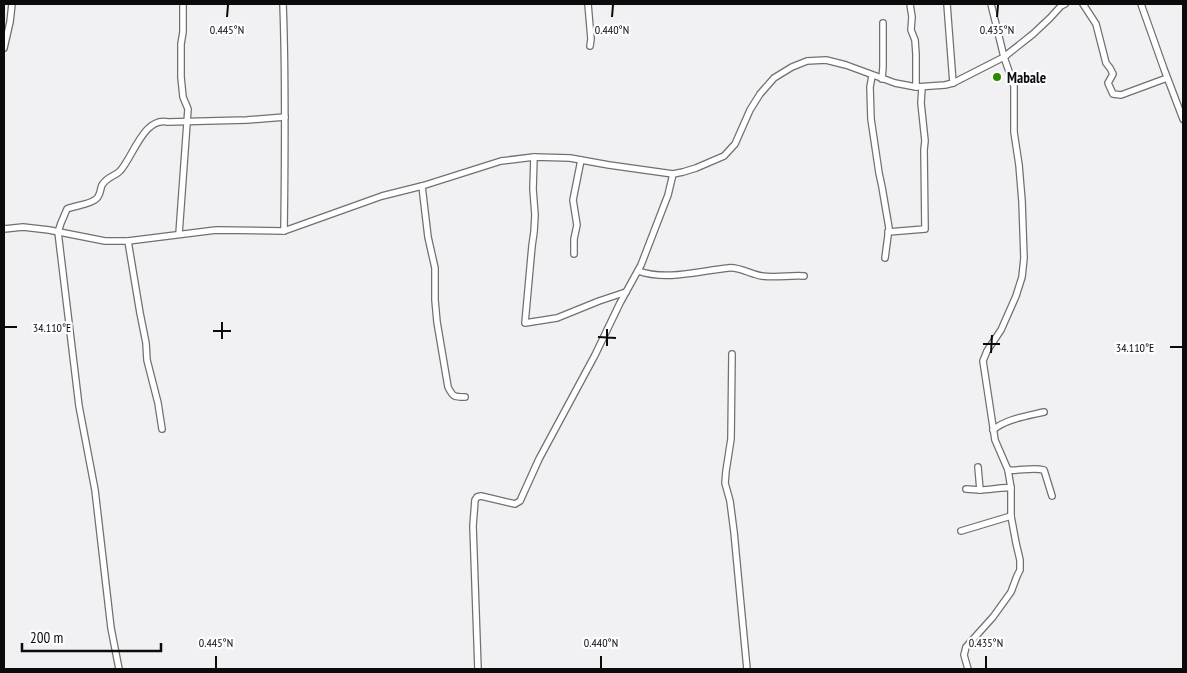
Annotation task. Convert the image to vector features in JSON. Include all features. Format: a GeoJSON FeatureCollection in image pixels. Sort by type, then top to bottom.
{"type":"FeatureCollection","features":[{"type":"Feature","properties":{"kind":"street"},"geometry":{"type":"LineString","coordinates":[[4,48],[12,4]]}},
{"type":"Feature","properties":{"kind":"street"},"geometry":{"type":"LineString","coordinates":[[179,234],[188,109],[183,97],[181,67],[182,4]]}},
{"type":"Feature","properties":{"kind":"street"},"geometry":{"type":"LineString","coordinates":[[283,4],[285,117],[284,231]]}},
{"type":"Feature","properties":{"kind":"street"},"geometry":{"type":"LineString","coordinates":[[588,4],[590,46]]}},
{"type":"Feature","properties":{"kind":"street"},"geometry":{"type":"LineString","coordinates":[[888,232],[925,229],[925,141],[910,4]]}},
{"type":"Feature","properties":{"kind":"street"},"geometry":{"type":"LineString","coordinates":[[947,4],[953,83]]}},
{"type":"Feature","properties":{"kind":"street"},"geometry":{"type":"LineString","coordinates":[[968,669],[964,655],[966,647],[1007,598],[1020,570],[1012,516],[1008,470],[995,440],[983,361],[987,351],[1001,330],[1016,296],[1022,277],[1024,258],[1019,165],[1014,132],[1014,86],[1004,58],[991,4]]}},
{"type":"Feature","properties":{"kind":"street"},"geometry":{"type":"LineString","coordinates":[[4,229],[22,227],[105,241],[128,242],[216,230],[284,231],[382,196],[422,186],[502,161],[534,157],[570,158],[672,174],[683,172],[724,156],[735,144],[750,110],[760,94],[774,78],[792,67],[807,61],[826,60],[846,65],[895,83],[919,88],[945,85],[953,83],[1004,58],[1065,4]]}},
{"type":"Feature","properties":{"kind":"street"},"geometry":{"type":"LineString","coordinates":[[1083,4],[1096,24],[1106,63],[1114,74],[1108,83],[1113,94],[1122,94],[1167,78]]}},
{"type":"Feature","properties":{"kind":"street"},"geometry":{"type":"LineString","coordinates":[[1141,4],[1183,119]]}},
{"type":"Feature","properties":{"kind":"street"},"geometry":{"type":"LineString","coordinates":[[882,79],[883,23]]}},
{"type":"Feature","properties":{"kind":"street"},"geometry":{"type":"LineString","coordinates":[[872,76],[870,87],[871,119],[889,228],[885,258]]}},
{"type":"Feature","properties":{"kind":"street"},"geometry":{"type":"LineString","coordinates":[[119,669],[111,628],[95,490],[79,406],[58,232],[67,209],[96,200],[101,186],[109,177],[118,172],[128,160],[148,127],[163,120],[168,122],[187,122],[285,117]]}},
{"type":"Feature","properties":{"kind":"street"},"geometry":{"type":"LineString","coordinates":[[534,157],[533,189],[535,215],[525,323],[557,318],[626,292]]}},
{"type":"Feature","properties":{"kind":"street"},"geometry":{"type":"LineString","coordinates":[[574,254],[576,226],[573,200],[582,160]]}},
{"type":"Feature","properties":{"kind":"street"},"geometry":{"type":"LineString","coordinates":[[478,669],[473,526],[475,500],[481,496],[515,504],[518,503],[539,458],[641,265],[668,194],[672,174]]}},
{"type":"Feature","properties":{"kind":"street"},"geometry":{"type":"LineString","coordinates":[[422,186],[428,237],[435,268],[437,322],[448,387],[456,397],[465,397]]}},
{"type":"Feature","properties":{"kind":"street"},"geometry":{"type":"LineString","coordinates":[[128,242],[146,342],[147,360],[158,402],[162,429]]}},
{"type":"Feature","properties":{"kind":"street"},"geometry":{"type":"LineString","coordinates":[[638,271],[653,276],[670,276],[728,268],[760,276],[804,276]]}},
{"type":"Feature","properties":{"kind":"street"},"geometry":{"type":"LineString","coordinates":[[732,354],[731,439],[725,483],[730,501],[734,532],[747,669]]}},
{"type":"Feature","properties":{"kind":"street"},"geometry":{"type":"LineString","coordinates":[[993,430],[1004,423],[1044,412]]}},
{"type":"Feature","properties":{"kind":"street"},"geometry":{"type":"LineString","coordinates":[[978,467],[980,490]]}},
{"type":"Feature","properties":{"kind":"street"},"geometry":{"type":"LineString","coordinates":[[1008,470],[1019,471],[1038,468],[1044,470],[1052,496]]}},
{"type":"Feature","properties":{"kind":"street"},"geometry":{"type":"LineString","coordinates":[[966,489],[989,490],[1004,487],[1011,488]]}},
{"type":"Feature","properties":{"kind":"street"},"geometry":{"type":"LineString","coordinates":[[962,531],[1012,516]]}},
{"type":"Feature","properties":{"kind":"place","name":"Mabale"},"geometry":{"type":"Point","coordinates":[997,77]}}]}
